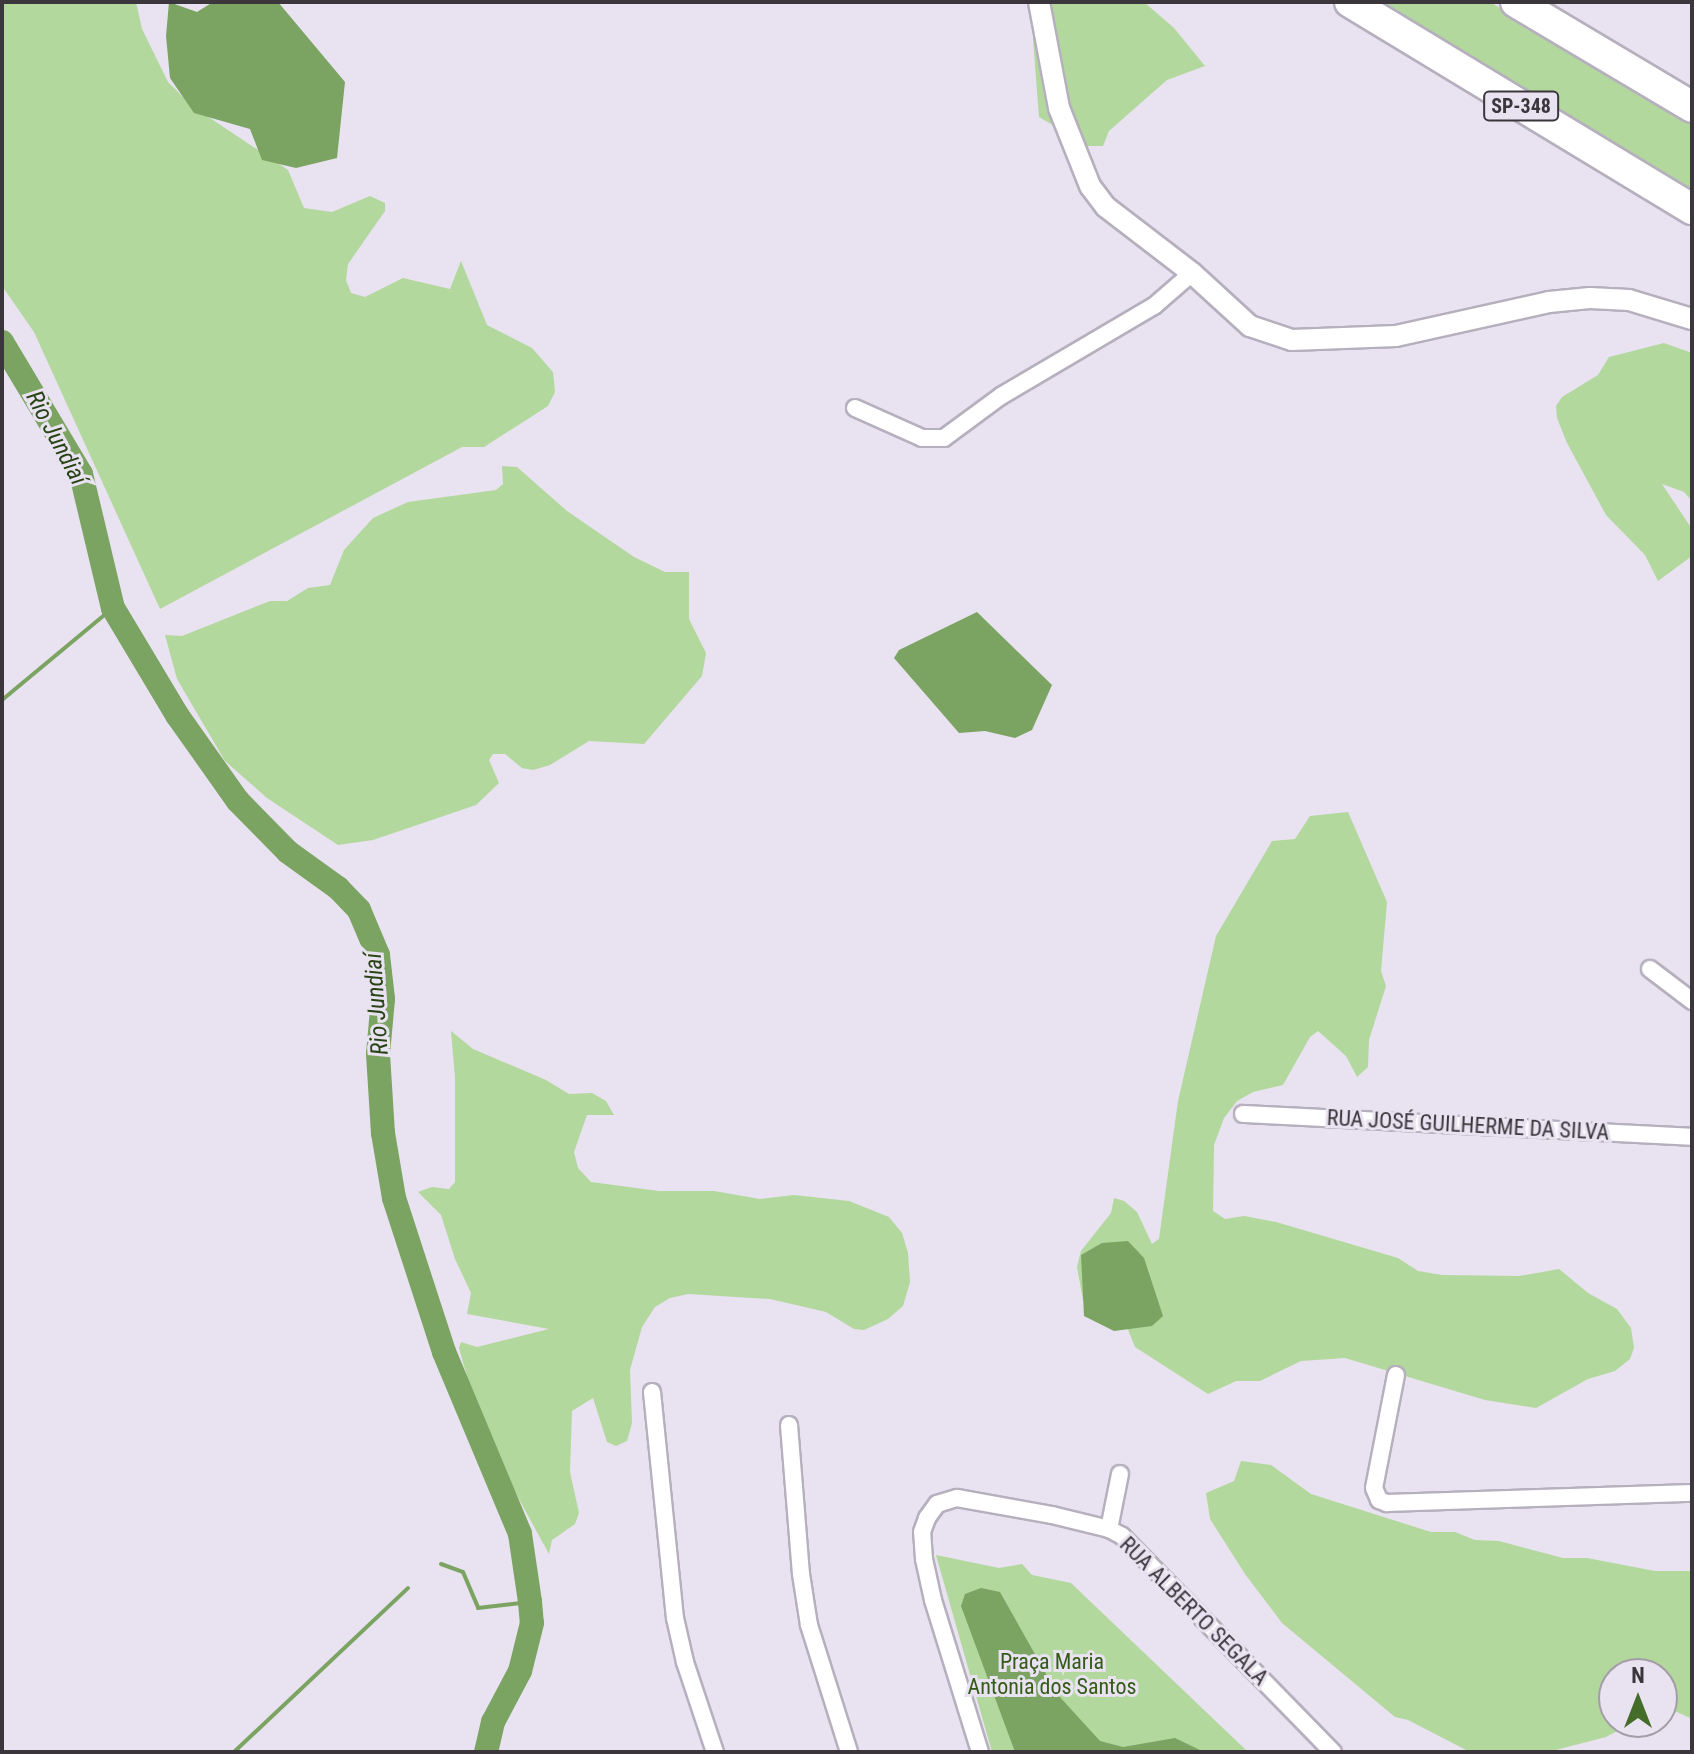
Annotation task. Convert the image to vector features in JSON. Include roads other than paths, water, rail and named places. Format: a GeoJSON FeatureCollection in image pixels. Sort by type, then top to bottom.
{"type":"FeatureCollection","features":[{"type":"Feature","properties":{"kind":"highway","name":"SP-348"},"geometry":{"type":"LineString","coordinates":[[1350,2],[1692,209]]}},
{"type":"Feature","properties":{"kind":"highway"},"geometry":{"type":"LineString","coordinates":[[1516,2],[1692,107]]}},
{"type":"Feature","properties":{"kind":"street"},"geometry":{"type":"LineString","coordinates":[[1039,2],[1059,108],[1090,186],[1106,207],[1192,273],[1250,326],[1292,340],[1396,336],[1549,302],[1590,298],[1629,300],[1692,319]]}},
{"type":"Feature","properties":{"kind":"street"},"geometry":{"type":"LineString","coordinates":[[855,408],[922,438],[944,438],[1001,396],[1154,306],[1192,273]]}},
{"type":"Feature","properties":{"kind":"street"},"geometry":{"type":"LineString","coordinates":[[1650,969],[1692,1001]]}},
{"type":"Feature","properties":{"kind":"street","name":"RUA JOSÉ GUILHERME DA SILVA"},"geometry":{"type":"LineString","coordinates":[[1243,1114],[1692,1137]]}},
{"type":"Feature","properties":{"kind":"street"},"geometry":{"type":"LineString","coordinates":[[1396,1375],[1374,1488],[1379,1500],[1387,1503],[1692,1493]]}},
{"type":"Feature","properties":{"kind":"street"},"geometry":{"type":"LineString","coordinates":[[652,1392],[675,1618],[685,1662],[715,1752]]}},
{"type":"Feature","properties":{"kind":"street"},"geometry":{"type":"LineString","coordinates":[[789,1425],[801,1574],[809,1625],[849,1752]]}},
{"type":"Feature","properties":{"kind":"street"},"geometry":{"type":"LineString","coordinates":[[1109,1529],[1120,1474]]}},
{"type":"Feature","properties":{"kind":"street","name":"RUA ALBERTO SEGALA"},"geometry":{"type":"LineString","coordinates":[[980,1752],[933,1600],[924,1559],[922,1532],[937,1504],[957,1498],[1109,1529],[1149,1561],[1333,1752]]}},
{"type":"Feature","properties":{"kind":"waterway","name":"Rio Jundiaí"},"geometry":{"type":"LineString","coordinates":[[2,342],[81,474],[113,608],[177,715],[238,801],[288,852],[338,888],[359,910],[378,955],[383,999],[378,1054],[383,1133],[394,1198],[444,1352],[520,1534],[530,1602],[532,1623],[520,1671],[493,1722],[486,1752]]}},
{"type":"Feature","properties":{"kind":"waterway"},"geometry":{"type":"LineString","coordinates":[[2,700],[113,608]]}},
{"type":"Feature","properties":{"kind":"waterway"},"geometry":{"type":"LineString","coordinates":[[441,1564],[463,1572],[478,1608],[530,1602]]}},
{"type":"Feature","properties":{"kind":"waterway"},"geometry":{"type":"LineString","coordinates":[[234,1752],[408,1588]]}},
{"type":"Feature","properties":{"kind":"park label","name":"Praça Maria Antonia dos Santos"},"geometry":{"type":"Point","coordinates":[1052,1674]}}]}
